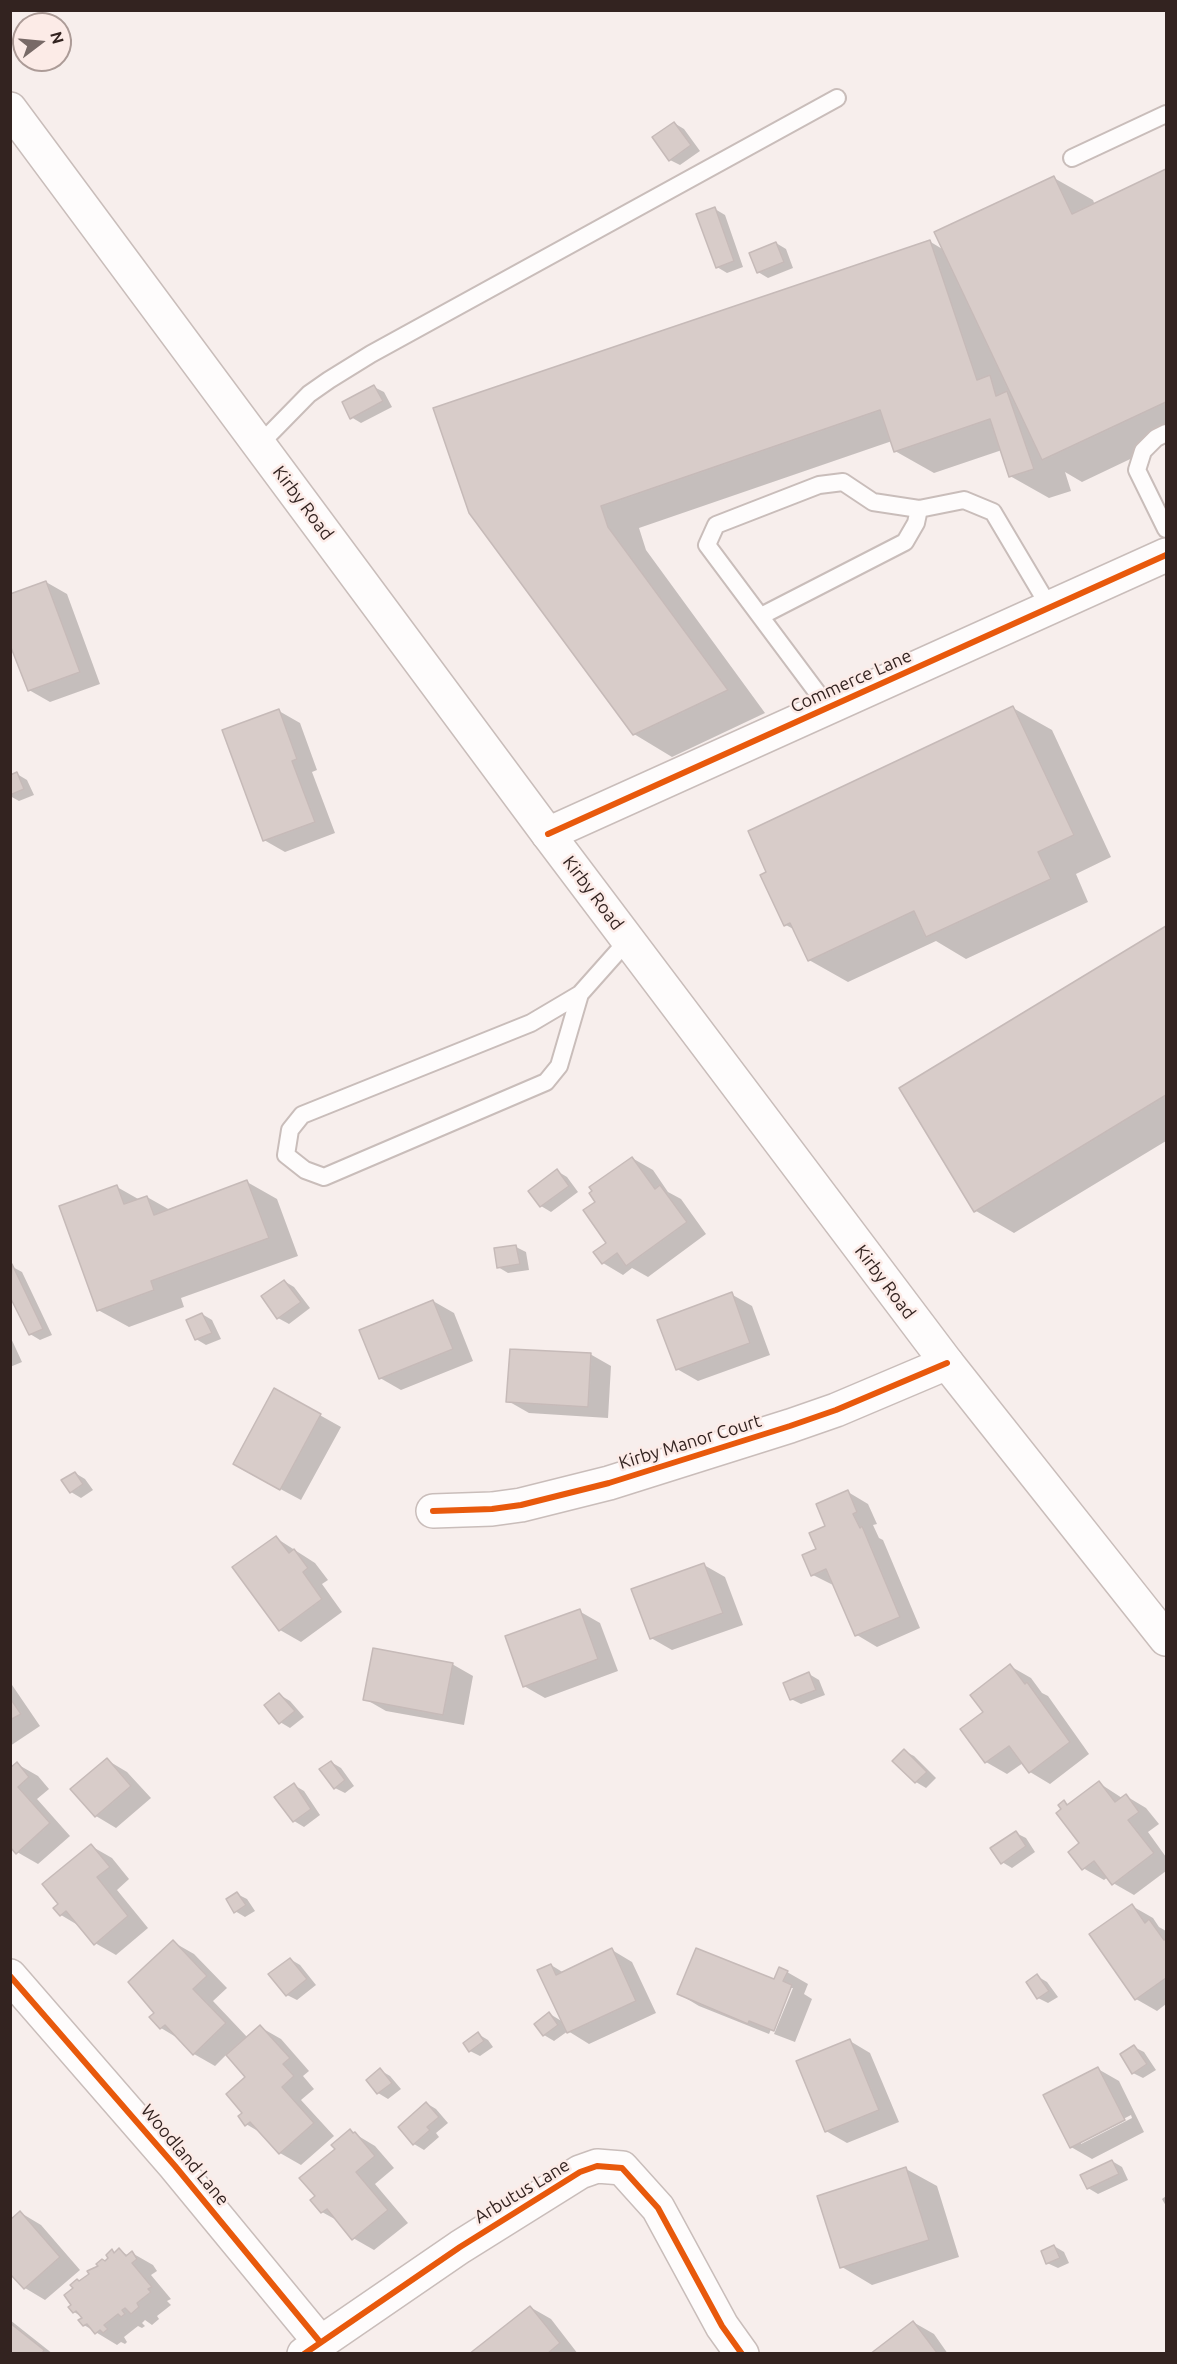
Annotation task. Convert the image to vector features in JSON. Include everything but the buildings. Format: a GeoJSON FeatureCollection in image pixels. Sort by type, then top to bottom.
{"type":"FeatureCollection","features":[{"type":"Feature","properties":{"kind":"street","name":"Kirby Road"},"geometry":{"type":"LineString","coordinates":[[10,109],[548,834],[947,1363],[1167,1639]]}},
{"type":"Feature","properties":{"kind":"street","name":"Commerce Lane"},"geometry":{"type":"LineString","coordinates":[[548,834],[1167,555]]}},
{"type":"Feature","properties":{"kind":"street","name":"Kirby Manor Court"},"geometry":{"type":"LineString","coordinates":[[433,1511],[492,1509],[521,1505],[609,1483],[836,1410],[947,1363]]}},
{"type":"Feature","properties":{"kind":"street","name":"Woodland Lane"},"geometry":{"type":"LineString","coordinates":[[10,1976],[175,2166],[312,2348]]}},
{"type":"Feature","properties":{"kind":"street","name":"Arbutus Lane"},"geometry":{"type":"LineString","coordinates":[[312,2348],[460,2247],[580,2172],[597,2166],[622,2168],[658,2208],[722,2326],[742,2354]]}},
{"type":"Feature","properties":{"kind":"lane"},"geometry":{"type":"LineString","coordinates":[[259,445],[309,394],[337,375],[686,179],[837,98]]}},
{"type":"Feature","properties":{"kind":"lane"},"geometry":{"type":"LineString","coordinates":[[1072,158],[1167,114]]}},
{"type":"Feature","properties":{"kind":"lane"},"geometry":{"type":"LineString","coordinates":[[1167,433],[1156,438],[1143,451],[1137,470],[1167,529]]}},
{"type":"Feature","properties":{"kind":"lane"},"geometry":{"type":"LineString","coordinates":[[828,708],[707,545],[716,525],[819,485],[843,482],[873,502],[919,509],[964,500],[993,512],[1050,608]]}},
{"type":"Feature","properties":{"kind":"lane"},"geometry":{"type":"LineString","coordinates":[[760,616],[905,542],[916,523],[919,509]]}},
{"type":"Feature","properties":{"kind":"lane"},"geometry":{"type":"LineString","coordinates":[[580,994],[559,1066],[546,1082],[324,1178],[305,1170],[286,1155],[290,1130],[302,1115],[531,1023],[580,994],[628,940]]}},
{"type":"Feature","properties":{"kind":"cycle path"},"geometry":{"type":"LineString","coordinates":[[548,834],[1166,555]]}},
{"type":"Feature","properties":{"kind":"cycle path"},"geometry":{"type":"LineString","coordinates":[[433,1511],[492,1509],[521,1505],[609,1483],[836,1410],[947,1363]]}},
{"type":"Feature","properties":{"kind":"cycle path"},"geometry":{"type":"LineString","coordinates":[[10,1976],[175,2166],[320,2342]]}},
{"type":"Feature","properties":{"kind":"cycle path"},"geometry":{"type":"LineString","coordinates":[[304,2354],[460,2247],[580,2172],[597,2166],[622,2168],[658,2208],[722,2326],[742,2354]]}}]}
